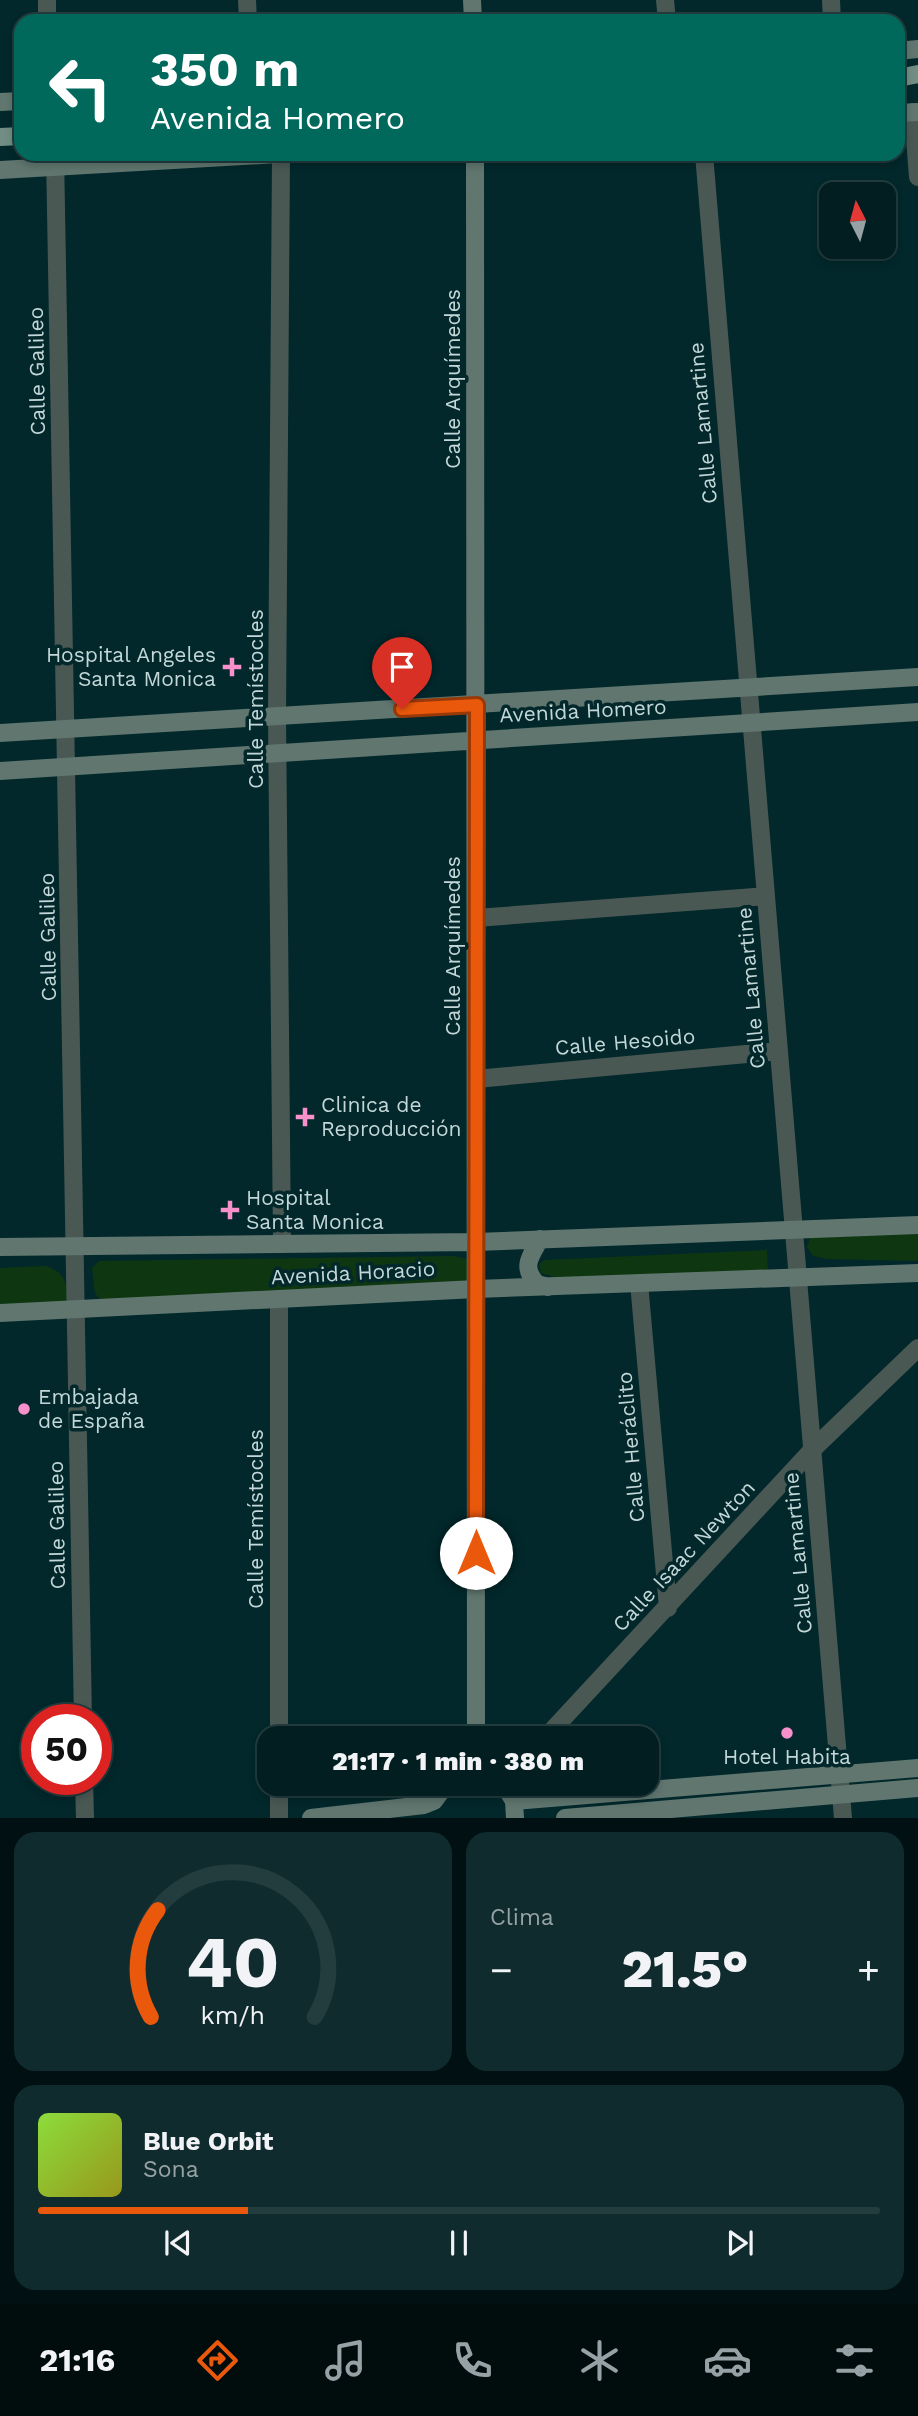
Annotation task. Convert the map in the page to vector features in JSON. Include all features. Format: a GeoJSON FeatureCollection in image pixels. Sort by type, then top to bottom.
{"type":"FeatureCollection","features":[{"type":"Feature","properties":{"kind":"street"},"geometry":{"type":"LineString","coordinates":[[909,112],[918,177]]}},
{"type":"Feature","properties":{"kind":"street"},"geometry":{"type":"LineString","coordinates":[[0,170],[50,161]]}},
{"type":"Feature","properties":{"kind":"street","name":"Calle Galileo"},"geometry":{"type":"LineString","coordinates":[[55,161],[83,1704]]}},
{"type":"Feature","properties":{"kind":"street","name":"Calle Temístocles"},"geometry":{"type":"LineString","coordinates":[[280,161],[277,716],[282,1243]]}},
{"type":"Feature","properties":{"kind":"street","name":"Calle Arquímedes"},"geometry":{"type":"LineString","coordinates":[[475,161],[476,1726]]}},
{"type":"Feature","properties":{"kind":"street","name":"Calle Lamartine"},"geometry":{"type":"LineString","coordinates":[[705,161],[843,1818]]}},
{"type":"Feature","properties":{"kind":"street","name":"Avenida Homero"},"geometry":{"type":"LineString","coordinates":[[0,733],[918,677]]}},
{"type":"Feature","properties":{"kind":"street","name":"Avenida Homero"},"geometry":{"type":"LineString","coordinates":[[0,771],[279,751],[751,725],[918,712]]}},
{"type":"Feature","properties":{"kind":"street"},"geometry":{"type":"LineString","coordinates":[[475,918],[766,897]]}},
{"type":"Feature","properties":{"kind":"street","name":"Calle Hesoido"},"geometry":{"type":"LineString","coordinates":[[476,1079],[779,1051]]}},
{"type":"Feature","properties":{"kind":"street","name":"Avenida Horacio"},"geometry":{"type":"LineString","coordinates":[[0,1247],[76,1244],[476,1242],[918,1225]]}},
{"type":"Feature","properties":{"kind":"street"},"geometry":{"type":"LineString","coordinates":[[540,1239],[527,1261],[527,1269],[537,1284],[548,1287]]}},
{"type":"Feature","properties":{"kind":"street","name":"Avenida Horacio"},"geometry":{"type":"LineString","coordinates":[[0,1313],[476,1289],[918,1273]]}},
{"type":"Feature","properties":{"kind":"street","name":"Calle Heráclito"},"geometry":{"type":"LineString","coordinates":[[639,1283],[668,1608]]}},
{"type":"Feature","properties":{"kind":"street","name":"Calle Temístocles"},"geometry":{"type":"LineString","coordinates":[[279,1299],[279,1726]]}},
{"type":"Feature","properties":{"kind":"street","name":"Calle Isaac Newton"},"geometry":{"type":"LineString","coordinates":[[556,1726],[812,1450],[918,1348]]}},
{"type":"Feature","properties":{"kind":"street"},"geometry":{"type":"LineString","coordinates":[[514,1809],[918,1768]]}},
{"type":"Feature","properties":{"kind":"street"},"geometry":{"type":"LineString","coordinates":[[565,1818],[630,1815],[918,1788]]}},
{"type":"Feature","properties":{"kind":"street"},"geometry":{"type":"LineString","coordinates":[[84,1795],[85,1818]]}},
{"type":"Feature","properties":{"kind":"street"},"geometry":{"type":"LineString","coordinates":[[279,1796],[279,1818]]}},
{"type":"Feature","properties":{"kind":"street"},"geometry":{"type":"LineString","coordinates":[[312,1818],[424,1805],[437,1796]]}},
{"type":"Feature","properties":{"kind":"green space"},"geometry":{"type":"Polygon","coordinates":[[[918,1227],[918,1261],[827,1259],[813,1256],[807,1247],[812,1233],[918,1227]]]}},
{"type":"Feature","properties":{"kind":"green space"},"geometry":{"type":"Polygon","coordinates":[[[767,1250],[768,1275],[562,1279],[541,1273],[539,1264],[545,1260],[767,1250]]]}},
{"type":"Feature","properties":{"kind":"green space"},"geometry":{"type":"Polygon","coordinates":[[[454,1256],[471,1260],[473,1284],[101,1301],[95,1293],[92,1268],[99,1261],[454,1256]]]}},
{"type":"Feature","properties":{"kind":"green space"},"geometry":{"type":"Polygon","coordinates":[[[46,1266],[62,1276],[67,1292],[67,1305],[0,1313],[0,1268],[46,1266]]]}},
{"type":"Feature","properties":{"kind":"place","name":"Hospital Angeles Santa Monica"},"geometry":{"type":"Point","coordinates":[232,667]}},
{"type":"Feature","properties":{"kind":"place","name":"Clinica de Reproducción"},"geometry":{"type":"Point","coordinates":[305,1117]}},
{"type":"Feature","properties":{"kind":"place","name":"Hospital Santa Monica"},"geometry":{"type":"Point","coordinates":[230,1210]}},
{"type":"Feature","properties":{"kind":"place","name":"Embajada de España"},"geometry":{"type":"Point","coordinates":[24,1409]}},
{"type":"Feature","properties":{"kind":"place","name":"Hotel Habita"},"geometry":{"type":"Point","coordinates":[787,1733]}},
{"type":"Feature","properties":{"kind":"route"},"geometry":{"type":"LineString","coordinates":[[402,709],[477,705],[476,1553]]}}]}
